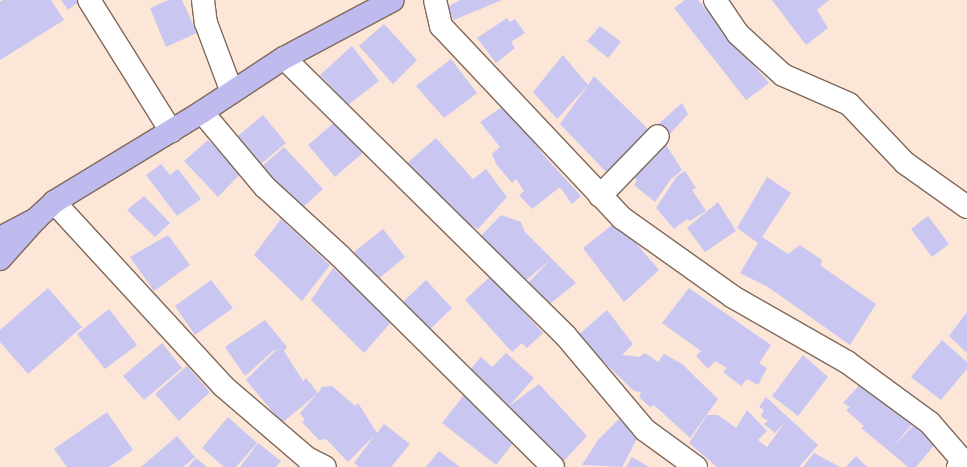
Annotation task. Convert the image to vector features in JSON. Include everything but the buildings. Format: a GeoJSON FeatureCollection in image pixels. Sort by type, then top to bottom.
{"type":"FeatureCollection","features":[{"type":"Feature","properties":{"kind":"main road"},"geometry":{"type":"LineString","coordinates":[[0,259],[36,219],[54,202],[202,112],[284,58],[393,0]]}},
{"type":"Feature","properties":{"kind":"main road"},"geometry":{"type":"LineString","coordinates":[[0,238],[36,219]]}},
{"type":"Feature","properties":{"kind":"street"},"geometry":{"type":"LineString","coordinates":[[89,0],[171,131]]}},
{"type":"Feature","properties":{"kind":"street"},"geometry":{"type":"LineString","coordinates":[[203,0],[206,23],[232,92]]}},
{"type":"Feature","properties":{"kind":"street"},"geometry":{"type":"LineString","coordinates":[[435,0],[441,26],[622,218],[733,297],[847,362],[930,423],[962,459]]}},
{"type":"Feature","properties":{"kind":"street"},"geometry":{"type":"LineString","coordinates":[[715,0],[738,34],[783,75],[849,104],[905,163],[967,207]]}},
{"type":"Feature","properties":{"kind":"street"},"geometry":{"type":"LineString","coordinates":[[284,58],[565,335],[646,430],[696,467]]}},
{"type":"Feature","properties":{"kind":"street"},"geometry":{"type":"LineString","coordinates":[[202,112],[265,187],[341,257],[553,467]]}},
{"type":"Feature","properties":{"kind":"street"},"geometry":{"type":"LineString","coordinates":[[600,196],[658,136]]}},
{"type":"Feature","properties":{"kind":"street"},"geometry":{"type":"LineString","coordinates":[[54,202],[223,386],[307,458],[325,467]]}}]}
